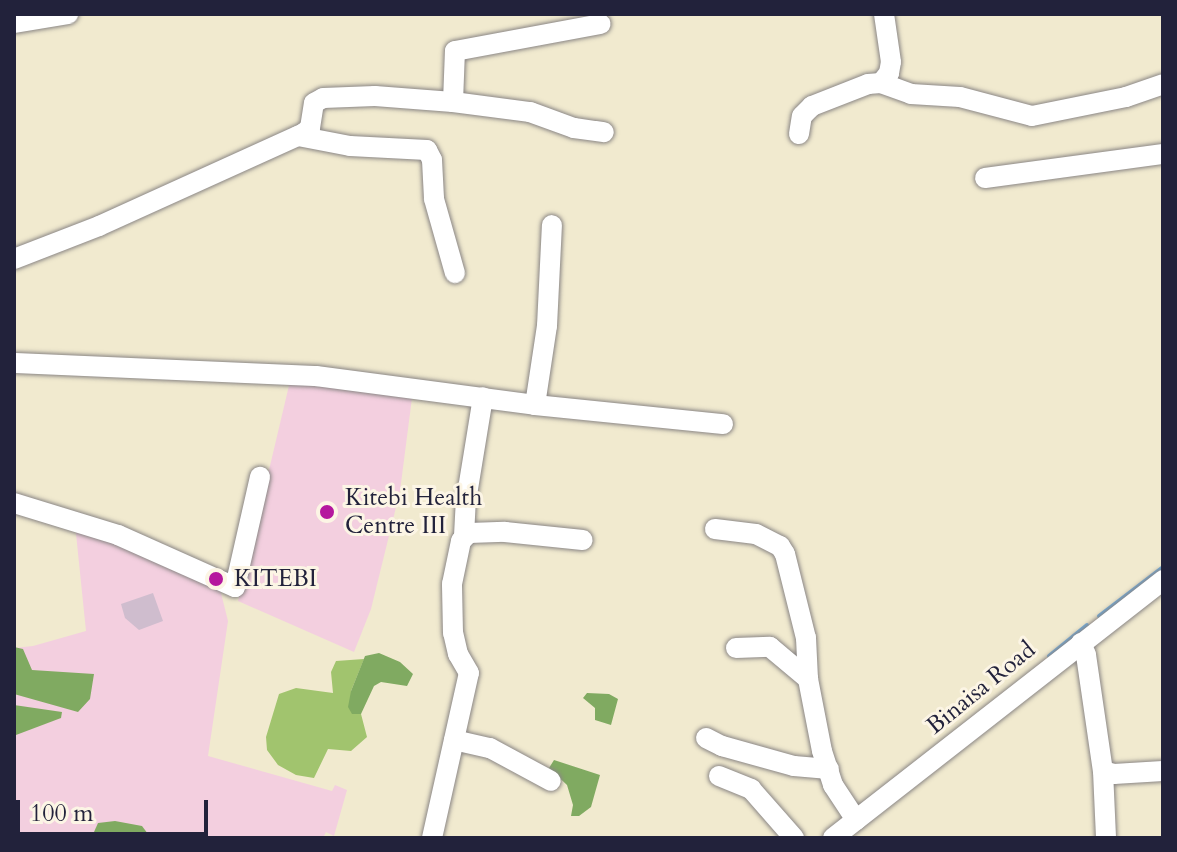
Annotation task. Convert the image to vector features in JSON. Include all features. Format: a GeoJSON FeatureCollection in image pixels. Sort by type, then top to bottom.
{"type":"FeatureCollection","features":[{"type":"Feature","properties":{"kind":"street"},"geometry":{"type":"LineString","coordinates":[[14,23],[68,14]]}},
{"type":"Feature","properties":{"kind":"street"},"geometry":{"type":"LineString","coordinates":[[881,83],[889,73],[891,62],[884,14]]}},
{"type":"Feature","properties":{"kind":"street"},"geometry":{"type":"LineString","coordinates":[[453,102],[455,51],[601,24]]}},
{"type":"Feature","properties":{"kind":"street"},"geometry":{"type":"LineString","coordinates":[[799,134],[802,116],[812,106],[868,84],[881,83],[893,90],[960,97],[1032,116],[1126,97],[1163,84]]}},
{"type":"Feature","properties":{"kind":"street"},"geometry":{"type":"LineString","coordinates":[[14,259],[99,226],[298,136],[310,128],[314,103],[323,98],[375,96],[453,102],[541,114],[557,123],[604,132]]}},
{"type":"Feature","properties":{"kind":"street"},"geometry":{"type":"LineString","coordinates":[[298,136],[350,146],[427,150],[432,160],[434,199],[455,273]]}},
{"type":"Feature","properties":{"kind":"street"},"geometry":{"type":"LineString","coordinates":[[985,178],[1163,154]]}},
{"type":"Feature","properties":{"kind":"street"},"geometry":{"type":"LineString","coordinates":[[535,405],[547,326],[552,225]]}},
{"type":"Feature","properties":{"kind":"street"},"geometry":{"type":"LineString","coordinates":[[14,363],[316,376],[535,405],[723,424]]}},
{"type":"Feature","properties":{"kind":"street"},"geometry":{"type":"LineString","coordinates":[[432,838],[469,673],[458,654],[452,584],[464,536],[466,501],[483,397]]}},
{"type":"Feature","properties":{"kind":"street"},"geometry":{"type":"LineString","coordinates":[[14,503],[105,530],[235,587],[260,477]]}},
{"type":"Feature","properties":{"kind":"street"},"geometry":{"type":"LineString","coordinates":[[715,529],[756,534],[780,546],[789,566],[806,638],[808,679],[822,751],[833,785],[856,820]]}},
{"type":"Feature","properties":{"kind":"street"},"geometry":{"type":"LineString","coordinates":[[464,536],[505,532],[583,540]]}},
{"type":"Feature","properties":{"kind":"street","name":"Binaisa Road"},"geometry":{"type":"LineString","coordinates":[[833,838],[1163,580]]}},
{"type":"Feature","properties":{"kind":"street"},"geometry":{"type":"LineString","coordinates":[[1081,643],[1086,655],[1103,771],[1106,838]]}},
{"type":"Feature","properties":{"kind":"street"},"geometry":{"type":"LineString","coordinates":[[736,648],[770,647],[808,679]]}},
{"type":"Feature","properties":{"kind":"street"},"geometry":{"type":"LineString","coordinates":[[706,738],[780,763],[829,769]]}},
{"type":"Feature","properties":{"kind":"street"},"geometry":{"type":"LineString","coordinates":[[454,740],[490,748],[551,781]]}},
{"type":"Feature","properties":{"kind":"street"},"geometry":{"type":"LineString","coordinates":[[1103,771],[1114,774],[1163,771]]}},
{"type":"Feature","properties":{"kind":"street"},"geometry":{"type":"LineString","coordinates":[[719,776],[751,789],[794,838]]}},
{"type":"Feature","properties":{"kind":"shaded area","name":"Kitebi Health Centre III"},"geometry":{"type":"Polygon","coordinates":[[[291,377],[413,390],[400,491],[371,609],[354,652],[238,601],[291,377]]]}},
{"type":"Feature","properties":{"kind":"shaded area"},"geometry":{"type":"Polygon","coordinates":[[[75,524],[220,589],[228,621],[208,756],[332,791],[335,785],[347,790],[334,836],[326,832],[323,838],[14,838],[14,648],[33,646],[86,631],[75,524]]]}},
{"type":"Feature","properties":{"kind":"shaded area"},"geometry":{"type":"Polygon","coordinates":[[[153,593],[163,621],[139,630],[125,618],[121,604],[153,593]]]}},
{"type":"Feature","properties":{"kind":"green space"},"geometry":{"type":"Polygon","coordinates":[[[14,647],[23,649],[32,670],[94,674],[90,699],[78,712],[14,694],[14,647]]]}},
{"type":"Feature","properties":{"kind":"green space"},"geometry":{"type":"Polygon","coordinates":[[[379,653],[400,662],[413,674],[407,686],[381,682],[374,686],[361,714],[352,714],[348,707],[351,691],[365,656],[379,653]]]}},
{"type":"Feature","properties":{"kind":"green space"},"geometry":{"type":"Polygon","coordinates":[[[364,659],[351,691],[352,713],[361,714],[367,737],[351,751],[328,749],[314,778],[296,775],[278,765],[267,750],[266,737],[279,694],[296,688],[333,693],[331,672],[336,661],[364,659]]]}},
{"type":"Feature","properties":{"kind":"green space"},"geometry":{"type":"Polygon","coordinates":[[[587,693],[609,694],[618,699],[611,725],[595,720],[595,708],[583,698],[587,693]]]}},
{"type":"Feature","properties":{"kind":"green space"},"geometry":{"type":"Polygon","coordinates":[[[14,705],[62,712],[61,718],[16,735],[14,705]]]}},
{"type":"Feature","properties":{"kind":"green space"},"geometry":{"type":"Polygon","coordinates":[[[554,760],[600,775],[591,807],[579,816],[571,816],[573,805],[567,785],[549,768],[554,760]]]}},
{"type":"Feature","properties":{"kind":"green space"},"geometry":{"type":"Polygon","coordinates":[[[115,821],[142,826],[151,838],[106,838],[94,832],[98,823],[115,821]]]}},
{"type":"Feature","properties":{"kind":"waterway"},"geometry":{"type":"LineString","coordinates":[[1099,616],[1163,567]]}},
{"type":"Feature","properties":{"kind":"waterway"},"geometry":{"type":"LineString","coordinates":[[1049,656],[1087,625]]}},
{"type":"Feature","properties":{"kind":"place","name":"Kitebi Health Centre III"},"geometry":{"type":"Point","coordinates":[327,512]}},
{"type":"Feature","properties":{"kind":"place","name":"KITEBI"},"geometry":{"type":"Point","coordinates":[216,579]}}]}
